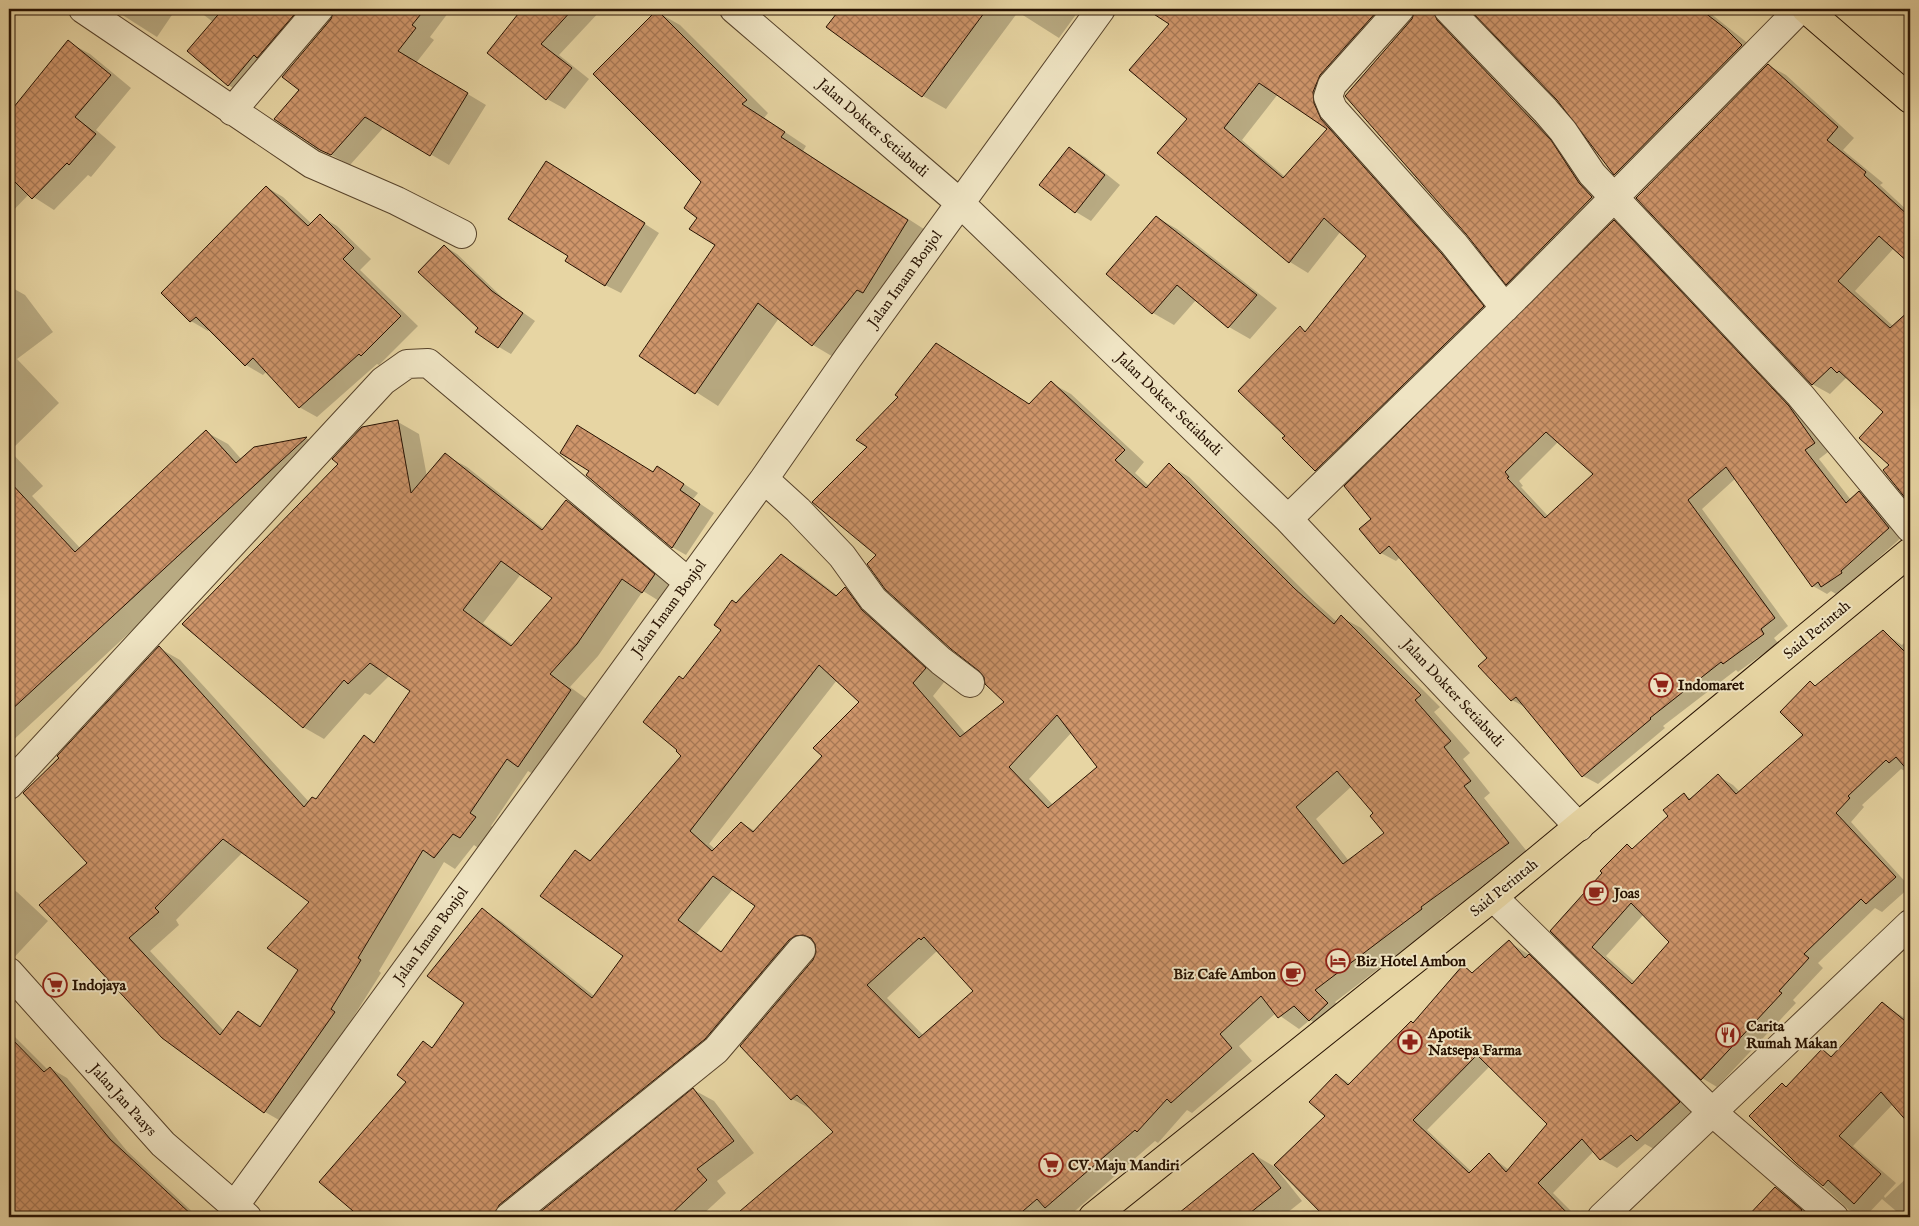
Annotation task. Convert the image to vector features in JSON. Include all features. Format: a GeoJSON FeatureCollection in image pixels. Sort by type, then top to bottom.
{"type":"FeatureCollection","features":[{"type":"Feature","properties":{"kind":"main road"},"geometry":{"type":"LineString","coordinates":[[1806,9],[1910,99]]}},
{"type":"Feature","properties":{"kind":"main road","name":"Said Perintah"},"geometry":{"type":"LineString","coordinates":[[1093,1217],[1494,897],[1910,552]]}},
{"type":"Feature","properties":{"kind":"street"},"geometry":{"type":"LineString","coordinates":[[83,9],[312,164],[398,200],[462,234]]}},
{"type":"Feature","properties":{"kind":"street"},"geometry":{"type":"LineString","coordinates":[[232,111],[319,9]]}},
{"type":"Feature","properties":{"kind":"street","name":"Jalan Dokter Setiabudi"},"geometry":{"type":"LineString","coordinates":[[734,9],[960,203],[1288,519],[1579,826]]}},
{"type":"Feature","properties":{"kind":"street","name":"Jalan Imam Bonjol"},"geometry":{"type":"LineString","coordinates":[[241,1211],[688,582],[1101,9]]}},
{"type":"Feature","properties":{"kind":"street"},"geometry":{"type":"LineString","coordinates":[[1400,9],[1332,85],[1328,97],[1333,108],[1454,244],[1505,308]]}},
{"type":"Feature","properties":{"kind":"street"},"geometry":{"type":"LineString","coordinates":[[1448,9],[1524,86],[1563,131],[1592,174],[1800,395],[1910,528]]}},
{"type":"Feature","properties":{"kind":"street"},"geometry":{"type":"LineString","coordinates":[[1288,519],[1505,308],[1800,9]]}},
{"type":"Feature","properties":{"kind":"street"},"geometry":{"type":"LineString","coordinates":[[9,785],[383,381],[407,364],[428,363],[688,582]]}},
{"type":"Feature","properties":{"kind":"street"},"geometry":{"type":"LineString","coordinates":[[764,479],[798,510],[842,556],[872,599],[941,661],[970,683]]}},
{"type":"Feature","properties":{"kind":"street"},"geometry":{"type":"LineString","coordinates":[[1494,897],[1712,1111],[1834,1217]]}},
{"type":"Feature","properties":{"kind":"street"},"geometry":{"type":"LineString","coordinates":[[1602,1217],[1712,1111],[1865,969],[1910,924]]}},
{"type":"Feature","properties":{"kind":"street"},"geometry":{"type":"LineString","coordinates":[[509,1217],[716,1050],[801,950]]}},
{"type":"Feature","properties":{"kind":"street","name":"Jalan Jan Paays"},"geometry":{"type":"LineString","coordinates":[[9,972],[163,1144],[241,1211]]}},
{"type":"Feature","properties":{"kind":"building"},"geometry":{"type":"Polygon","coordinates":[[[223,9],[299,9],[257,58],[254,55],[228,86],[187,51],[223,9]]]}},
{"type":"Feature","properties":{"kind":"building"},"geometry":{"type":"Polygon","coordinates":[[[334,9],[425,9],[412,25],[416,28],[398,51],[468,93],[430,156],[365,117],[331,155],[320,150],[274,119],[299,90],[282,77],[331,19],[334,9]]]}},
{"type":"Feature","properties":{"kind":"building"},"geometry":{"type":"Polygon","coordinates":[[[522,9],[573,9],[541,44],[572,68],[546,100],[487,53],[522,9]]]}},
{"type":"Feature","properties":{"kind":"building"},"geometry":{"type":"Polygon","coordinates":[[[840,9],[987,9],[922,97],[826,27],[840,9]]]}},
{"type":"Feature","properties":{"kind":"building"},"geometry":{"type":"Polygon","coordinates":[[[1146,9],[1379,9],[1320,75],[1313,92],[1314,103],[1321,119],[1442,254],[1484,306],[1315,471],[1282,438],[1285,436],[1238,391],[1300,326],[1305,332],[1366,256],[1324,218],[1289,263],[1157,153],[1187,119],[1129,70],[1169,24],[1146,9]],[[1259,83],[1224,128],[1283,178],[1327,129],[1259,83]]]}},
{"type":"Feature","properties":{"kind":"building"},"geometry":{"type":"Polygon","coordinates":[[[1415,9],[1433,9],[1437,20],[1551,140],[1579,183],[1592,197],[1506,285],[1466,234],[1345,96],[1412,19],[1415,9]]]}},
{"type":"Feature","properties":{"kind":"building"},"geometry":{"type":"Polygon","coordinates":[[[1469,9],[1700,9],[1726,29],[1742,45],[1614,175],[1557,100],[1469,9]]]}},
{"type":"Feature","properties":{"kind":"building"},"geometry":{"type":"Polygon","coordinates":[[[657,10],[747,100],[742,104],[785,132],[781,137],[908,220],[863,293],[857,290],[812,346],[758,303],[695,394],[639,356],[715,245],[689,229],[697,218],[684,208],[701,182],[593,74],[657,10]]]}},
{"type":"Feature","properties":{"kind":"building"},"geometry":{"type":"Polygon","coordinates":[[[68,40],[111,75],[75,117],[96,134],[69,165],[67,163],[32,199],[9,176],[9,113],[68,40]]]}},
{"type":"Feature","properties":{"kind":"building"},"geometry":{"type":"Polygon","coordinates":[[[1768,64],[1838,127],[1827,140],[1866,172],[1864,175],[1910,217],[1910,264],[1879,236],[1838,281],[1890,328],[1910,310],[1910,504],[1883,470],[1889,465],[1859,438],[1883,412],[1839,371],[1837,373],[1831,367],[1812,385],[1636,198],[1768,64]]]}},
{"type":"Feature","properties":{"kind":"building"},"geometry":{"type":"Polygon","coordinates":[[[1069,147],[1105,175],[1075,213],[1039,185],[1069,147]]]}},
{"type":"Feature","properties":{"kind":"building"},"geometry":{"type":"Polygon","coordinates":[[[546,161],[645,223],[605,286],[565,261],[568,256],[508,219],[546,161]]]}},
{"type":"Feature","properties":{"kind":"building"},"geometry":{"type":"Polygon","coordinates":[[[266,186],[308,226],[320,214],[354,248],[343,259],[401,316],[361,356],[359,354],[299,408],[253,358],[245,366],[196,317],[190,322],[161,293],[266,186]]]}},
{"type":"Feature","properties":{"kind":"building"},"geometry":{"type":"Polygon","coordinates":[[[1156,216],[1257,295],[1228,328],[1177,285],[1152,314],[1106,274],[1156,216]]]}},
{"type":"Feature","properties":{"kind":"building"},"geometry":{"type":"Polygon","coordinates":[[[1614,220],[1789,406],[1815,443],[1805,450],[1846,503],[1859,491],[1889,528],[1841,571],[1842,573],[1821,587],[1818,582],[1812,587],[1726,467],[1688,500],[1775,618],[1761,629],[1764,634],[1723,664],[1721,662],[1650,718],[1582,777],[1516,697],[1511,701],[1478,666],[1487,658],[1389,546],[1380,554],[1359,529],[1371,519],[1344,486],[1614,220]],[[1546,432],[1505,472],[1509,477],[1507,478],[1545,518],[1593,474],[1546,432]]]}},
{"type":"Feature","properties":{"kind":"building"},"geometry":{"type":"Polygon","coordinates":[[[444,245],[492,291],[523,313],[498,348],[475,332],[478,328],[418,272],[444,245]]]}},
{"type":"Feature","properties":{"kind":"building"},"geometry":{"type":"Polygon","coordinates":[[[936,343],[1029,404],[1051,381],[1125,450],[1115,460],[1146,488],[1169,463],[1295,589],[1334,624],[1341,615],[1421,695],[1415,700],[1451,741],[1444,747],[1471,781],[1464,786],[1509,843],[1421,907],[1422,909],[1315,990],[1328,1003],[1309,1021],[1294,1006],[1278,1018],[1261,996],[1220,1034],[1232,1048],[1171,1103],[1167,1099],[1137,1132],[1135,1130],[1045,1208],[1037,1199],[1016,1217],[733,1217],[833,1132],[797,1095],[791,1100],[740,1046],[813,960],[816,952],[815,944],[811,938],[803,935],[795,936],[789,940],[705,1039],[499,1205],[494,1217],[360,1217],[319,1182],[406,1082],[397,1075],[423,1041],[432,1048],[464,1003],[427,976],[482,908],[592,998],[623,956],[540,896],[575,850],[590,861],[681,756],[677,750],[643,722],[679,676],[683,679],[721,630],[714,625],[732,600],[736,603],[781,554],[836,596],[845,587],[862,610],[926,668],[913,683],[960,737],[1004,702],[985,684],[984,677],[979,671],[951,649],[885,589],[867,564],[876,555],[812,502],[867,447],[856,440],[898,397],[895,395],[936,343]],[[819,665],[690,831],[712,851],[741,822],[753,832],[822,756],[813,748],[859,702],[819,665]],[[1057,715],[1009,767],[1048,808],[1097,767],[1057,715]],[[1337,771],[1296,807],[1343,864],[1384,833],[1370,816],[1373,813],[1337,771]],[[713,876],[678,920],[721,952],[755,906],[713,876]],[[924,937],[921,940],[919,938],[867,985],[919,1038],[973,991],[924,937]]]}},
{"type":"Feature","properties":{"kind":"building"},"geometry":{"type":"Polygon","coordinates":[[[398,420],[411,493],[445,453],[542,530],[566,500],[655,574],[642,593],[622,579],[577,644],[550,674],[571,690],[518,767],[507,759],[470,813],[476,817],[460,838],[453,834],[434,858],[423,850],[358,958],[361,960],[331,1009],[335,1012],[264,1113],[162,1038],[39,905],[87,863],[23,793],[59,758],[57,756],[159,646],[304,807],[312,797],[316,799],[364,735],[374,743],[410,691],[370,663],[348,684],[344,680],[303,728],[182,624],[338,464],[332,459],[362,427],[398,420]],[[501,561],[463,610],[511,646],[552,598],[501,561]],[[223,839],[155,908],[159,912],[129,938],[220,1035],[238,1011],[260,1027],[298,970],[267,948],[309,902],[223,839]]]}},
{"type":"Feature","properties":{"kind":"building"},"geometry":{"type":"Polygon","coordinates":[[[577,425],[653,472],[657,466],[684,484],[680,490],[700,504],[672,548],[586,475],[589,471],[560,453],[577,425]]]}},
{"type":"Feature","properties":{"kind":"building"},"geometry":{"type":"Polygon","coordinates":[[[206,430],[236,463],[254,447],[307,437],[9,712],[9,481],[75,552],[206,430]]]}},
{"type":"Feature","properties":{"kind":"building"},"geometry":{"type":"Polygon","coordinates":[[[1883,630],[1910,657],[1910,773],[1896,757],[1889,763],[1886,760],[1848,796],[1850,798],[1836,813],[1896,877],[1866,904],[1861,899],[1804,954],[1809,958],[1779,991],[1782,993],[1701,1080],[1550,931],[1602,873],[1600,871],[1627,844],[1632,849],[1668,816],[1663,810],[1684,793],[1689,800],[1718,774],[1736,794],[1803,735],[1780,712],[1810,681],[1815,686],[1883,630]],[[1631,903],[1592,947],[1632,984],[1669,942],[1631,903]]]}},
{"type":"Feature","properties":{"kind":"building"},"geometry":{"type":"Polygon","coordinates":[[[1509,940],[1525,958],[1529,954],[1680,1102],[1637,1141],[1631,1135],[1600,1160],[1582,1139],[1538,1183],[1571,1217],[1325,1217],[1274,1165],[1325,1116],[1309,1102],[1336,1074],[1348,1085],[1411,1021],[1413,1023],[1463,965],[1472,973],[1509,940]],[[1477,1055],[1413,1120],[1469,1173],[1489,1153],[1506,1172],[1547,1124],[1477,1055]]]}},
{"type":"Feature","properties":{"kind":"building"},"geometry":{"type":"Polygon","coordinates":[[[1882,1002],[1910,1025],[1910,1125],[1881,1092],[1839,1136],[1881,1174],[1854,1204],[1828,1180],[1823,1186],[1796,1163],[1749,1116],[1782,1083],[1786,1087],[1822,1049],[1831,1057],[1882,1002]]]}},
{"type":"Feature","properties":{"kind":"building"},"geometry":{"type":"Polygon","coordinates":[[[9,1036],[44,1072],[50,1067],[110,1139],[194,1217],[9,1217],[9,1036]]]}},
{"type":"Feature","properties":{"kind":"building"},"geometry":{"type":"Polygon","coordinates":[[[693,1088],[734,1141],[697,1169],[707,1180],[668,1217],[534,1217],[693,1088]]]}},
{"type":"Feature","properties":{"kind":"building"},"geometry":{"type":"Polygon","coordinates":[[[1253,1153],[1281,1188],[1245,1217],[1174,1217],[1253,1153]]]}},
{"type":"Feature","properties":{"kind":"building"},"geometry":{"type":"Polygon","coordinates":[[[1775,1187],[1802,1210],[1795,1217],[1747,1217],[1775,1187]]]}},
{"type":"Feature","properties":{"kind":"place","name":"Indomaret"},"geometry":{"type":"Point","coordinates":[1661,685]}},
{"type":"Feature","properties":{"kind":"place","name":"Joas"},"geometry":{"type":"Point","coordinates":[1596,893]}},
{"type":"Feature","properties":{"kind":"place","name":"Biz Hotel Ambon"},"geometry":{"type":"Point","coordinates":[1338,961]}},
{"type":"Feature","properties":{"kind":"place","name":"Biz Cafe Ambon"},"geometry":{"type":"Point","coordinates":[1293,974]}},
{"type":"Feature","properties":{"kind":"place","name":"Indojaya"},"geometry":{"type":"Point","coordinates":[55,985]}},
{"type":"Feature","properties":{"kind":"place","name":"Carita Rumah Makan"},"geometry":{"type":"Point","coordinates":[1728,1035]}},
{"type":"Feature","properties":{"kind":"place","name":"Apotik Natsepa Farma"},"geometry":{"type":"Point","coordinates":[1410,1042]}},
{"type":"Feature","properties":{"kind":"place","name":"CV. Maju Mandiri"},"geometry":{"type":"Point","coordinates":[1051,1165]}}]}
